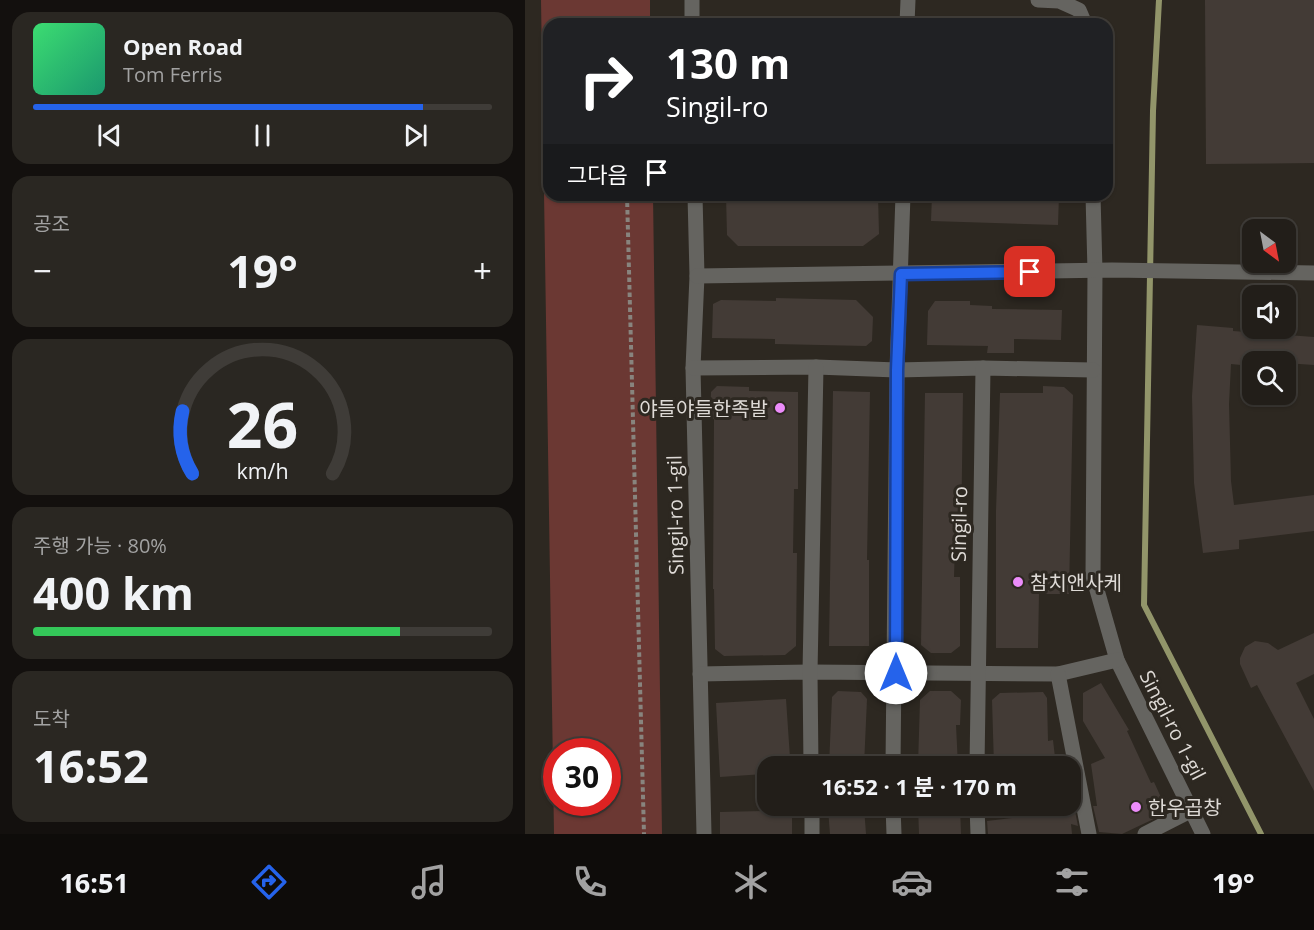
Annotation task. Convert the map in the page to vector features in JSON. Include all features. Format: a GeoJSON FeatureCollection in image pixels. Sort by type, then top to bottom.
{"type":"FeatureCollection","features":[{"type":"Feature","properties":{"kind":"street"},"geometry":{"type":"LineString","coordinates":[[692,0],[692,18]]}},
{"type":"Feature","properties":{"kind":"street"},"geometry":{"type":"LineString","coordinates":[[907,18],[908,0]]}},
{"type":"Feature","properties":{"kind":"street"},"geometry":{"type":"LineString","coordinates":[[1038,0],[1059,1],[1079,10],[1082,18]]}},
{"type":"Feature","properties":{"kind":"street","name":"Singil-ro 1-gil"},"geometry":{"type":"LineString","coordinates":[[695,201],[697,276],[693,368],[704,834]]}},
{"type":"Feature","properties":{"kind":"street"},"geometry":{"type":"LineString","coordinates":[[894,756],[897,370],[903,201]]}},
{"type":"Feature","properties":{"kind":"street","name":"Singil-ro 1-gil"},"geometry":{"type":"LineString","coordinates":[[1093,201],[1095,271],[1093,576],[1117,660],[1203,834]]}},
{"type":"Feature","properties":{"kind":"street"},"geometry":{"type":"LineString","coordinates":[[697,276],[1112,270],[1314,273]]}},
{"type":"Feature","properties":{"kind":"street"},"geometry":{"type":"LineString","coordinates":[[811,756],[810,672],[816,367]]}},
{"type":"Feature","properties":{"kind":"street"},"geometry":{"type":"LineString","coordinates":[[693,368],[1093,370]]}},
{"type":"Feature","properties":{"kind":"street","name":"Singil-ro"},"geometry":{"type":"LineString","coordinates":[[977,756],[983,368]]}},
{"type":"Feature","properties":{"kind":"street","name":"Singil-ro 1-gil"},"geometry":{"type":"LineString","coordinates":[[700,674],[810,672],[1058,674],[1117,660]]}},
{"type":"Feature","properties":{"kind":"street"},"geometry":{"type":"LineString","coordinates":[[1058,674],[1089,834]]}},
{"type":"Feature","properties":{"kind":"street","name":"Singil-ro 1-gil"},"geometry":{"type":"LineString","coordinates":[[1145,834],[1192,810]]}},
{"type":"Feature","properties":{"kind":"street"},"geometry":{"type":"LineString","coordinates":[[811,816],[812,834]]}},
{"type":"Feature","properties":{"kind":"street"},"geometry":{"type":"LineString","coordinates":[[893,816],[894,834]]}},
{"type":"Feature","properties":{"kind":"street"},"geometry":{"type":"LineString","coordinates":[[977,816],[978,834]]}},
{"type":"Feature","properties":{"kind":"path"},"geometry":{"type":"LineString","coordinates":[[627,201],[643,834]]}},
{"type":"Feature","properties":{"kind":"shaded area"},"geometry":{"type":"Polygon","coordinates":[[[541,0],[650,0],[650,18],[543,18],[543,128],[541,0]]]}},
{"type":"Feature","properties":{"kind":"shaded area"},"geometry":{"type":"Polygon","coordinates":[[[544,201],[653,201],[662,834],[554,834],[554,816],[621,816],[621,738],[553,738],[544,201]]]}},
{"type":"Feature","properties":{"kind":"building"},"geometry":{"type":"Polygon","coordinates":[[[1205,0],[1314,0],[1314,163],[1206,164],[1205,0]]]}},
{"type":"Feature","properties":{"kind":"building"},"geometry":{"type":"Polygon","coordinates":[[[726,201],[878,201],[879,234],[863,246],[738,246],[727,235],[726,201]]]}},
{"type":"Feature","properties":{"kind":"building"},"geometry":{"type":"Polygon","coordinates":[[[932,201],[1059,201],[1058,225],[931,221],[932,201]]]}},
{"type":"Feature","properties":{"kind":"building"},"geometry":{"type":"Polygon","coordinates":[[[776,298],[856,300],[873,317],[872,341],[866,346],[775,344],[775,339],[712,338],[713,304],[721,300],[776,301],[776,298]]]}},
{"type":"Feature","properties":{"kind":"building"},"geometry":{"type":"Polygon","coordinates":[[[935,301],[970,301],[970,305],[992,306],[992,309],[1062,310],[1061,340],[1014,339],[1014,353],[987,353],[988,346],[927,345],[928,311],[935,301]]]}},
{"type":"Feature","properties":{"kind":"building"},"geometry":{"type":"Polygon","coordinates":[[[1197,325],[1233,328],[1233,331],[1242,332],[1242,339],[1296,339],[1296,336],[1314,337],[1314,365],[1296,364],[1296,351],[1242,351],[1242,365],[1231,364],[1229,404],[1231,481],[1234,505],[1314,495],[1314,531],[1239,540],[1239,549],[1203,553],[1194,483],[1192,396],[1197,325]]]}},
{"type":"Feature","properties":{"kind":"building"},"geometry":{"type":"Polygon","coordinates":[[[717,386],[749,387],[749,391],[798,392],[798,489],[794,489],[793,553],[797,553],[796,646],[785,655],[724,656],[715,649],[714,419],[710,418],[711,392],[717,386]]]}},
{"type":"Feature","properties":{"kind":"building"},"geometry":{"type":"Polygon","coordinates":[[[1043,386],[1064,387],[1073,395],[1069,594],[1039,594],[1038,648],[996,648],[996,511],[1000,393],[1043,393],[1043,386]]]}},
{"type":"Feature","properties":{"kind":"building"},"geometry":{"type":"Polygon","coordinates":[[[833,391],[870,392],[867,560],[869,560],[869,646],[829,646],[833,391]]]}},
{"type":"Feature","properties":{"kind":"building"},"geometry":{"type":"Polygon","coordinates":[[[925,393],[963,393],[961,544],[955,544],[954,577],[960,577],[960,646],[951,653],[931,653],[921,645],[925,393]]]}},
{"type":"Feature","properties":{"kind":"building"},"geometry":{"type":"Polygon","coordinates":[[[1314,633],[1314,674],[1296,683],[1314,719],[1314,791],[1257,685],[1251,688],[1240,664],[1240,658],[1245,647],[1255,641],[1268,643],[1278,650],[1314,633]]]}},
{"type":"Feature","properties":{"kind":"building"},"geometry":{"type":"Polygon","coordinates":[[[1101,683],[1129,730],[1127,731],[1151,783],[1154,782],[1164,804],[1160,816],[1122,834],[1099,832],[1093,806],[1097,806],[1091,764],[1105,758],[1083,721],[1083,693],[1101,683]]]}},
{"type":"Feature","properties":{"kind":"building"},"geometry":{"type":"Polygon","coordinates":[[[838,691],[861,692],[867,699],[864,756],[829,756],[832,697],[838,691]]]}},
{"type":"Feature","properties":{"kind":"building"},"geometry":{"type":"Polygon","coordinates":[[[930,691],[951,691],[961,700],[960,725],[956,725],[958,756],[918,756],[920,700],[930,691]]]}},
{"type":"Feature","properties":{"kind":"building"},"geometry":{"type":"Polygon","coordinates":[[[1043,692],[1047,698],[1048,741],[1053,740],[1055,756],[994,756],[992,700],[1000,693],[1043,692]]]}},
{"type":"Feature","properties":{"kind":"building"},"geometry":{"type":"Polygon","coordinates":[[[786,699],[790,756],[757,756],[757,775],[720,777],[716,703],[786,699]]]}},
{"type":"Feature","properties":{"kind":"building"},"geometry":{"type":"Polygon","coordinates":[[[757,811],[757,816],[792,816],[792,834],[720,834],[720,812],[757,811]]]}},
{"type":"Feature","properties":{"kind":"building"},"geometry":{"type":"Polygon","coordinates":[[[829,816],[865,816],[866,834],[830,834],[829,816]]]}},
{"type":"Feature","properties":{"kind":"building"},"geometry":{"type":"Polygon","coordinates":[[[918,816],[960,816],[961,834],[919,834],[918,816]]]}},
{"type":"Feature","properties":{"kind":"building"},"geometry":{"type":"Polygon","coordinates":[[[1027,816],[1076,816],[1078,826],[1071,824],[1072,834],[988,834],[987,821],[1027,816]]]}},
{"type":"Feature","properties":{"kind":"waterway"},"geometry":{"type":"LineString","coordinates":[[1159,0],[1153,111],[1144,605],[1261,834]]}},
{"type":"Feature","properties":{"kind":"place","name":"야들야들한족발"},"geometry":{"type":"Point","coordinates":[780,408]}},
{"type":"Feature","properties":{"kind":"place","name":"참치앤사케"},"geometry":{"type":"Point","coordinates":[1018,582]}},
{"type":"Feature","properties":{"kind":"place","name":"한우곱창"},"geometry":{"type":"Point","coordinates":[1136,807]}},
{"type":"Feature","properties":{"kind":"route"},"geometry":{"type":"LineString","coordinates":[[896,673],[897,370],[901,274],[1030,272]]}}]}
